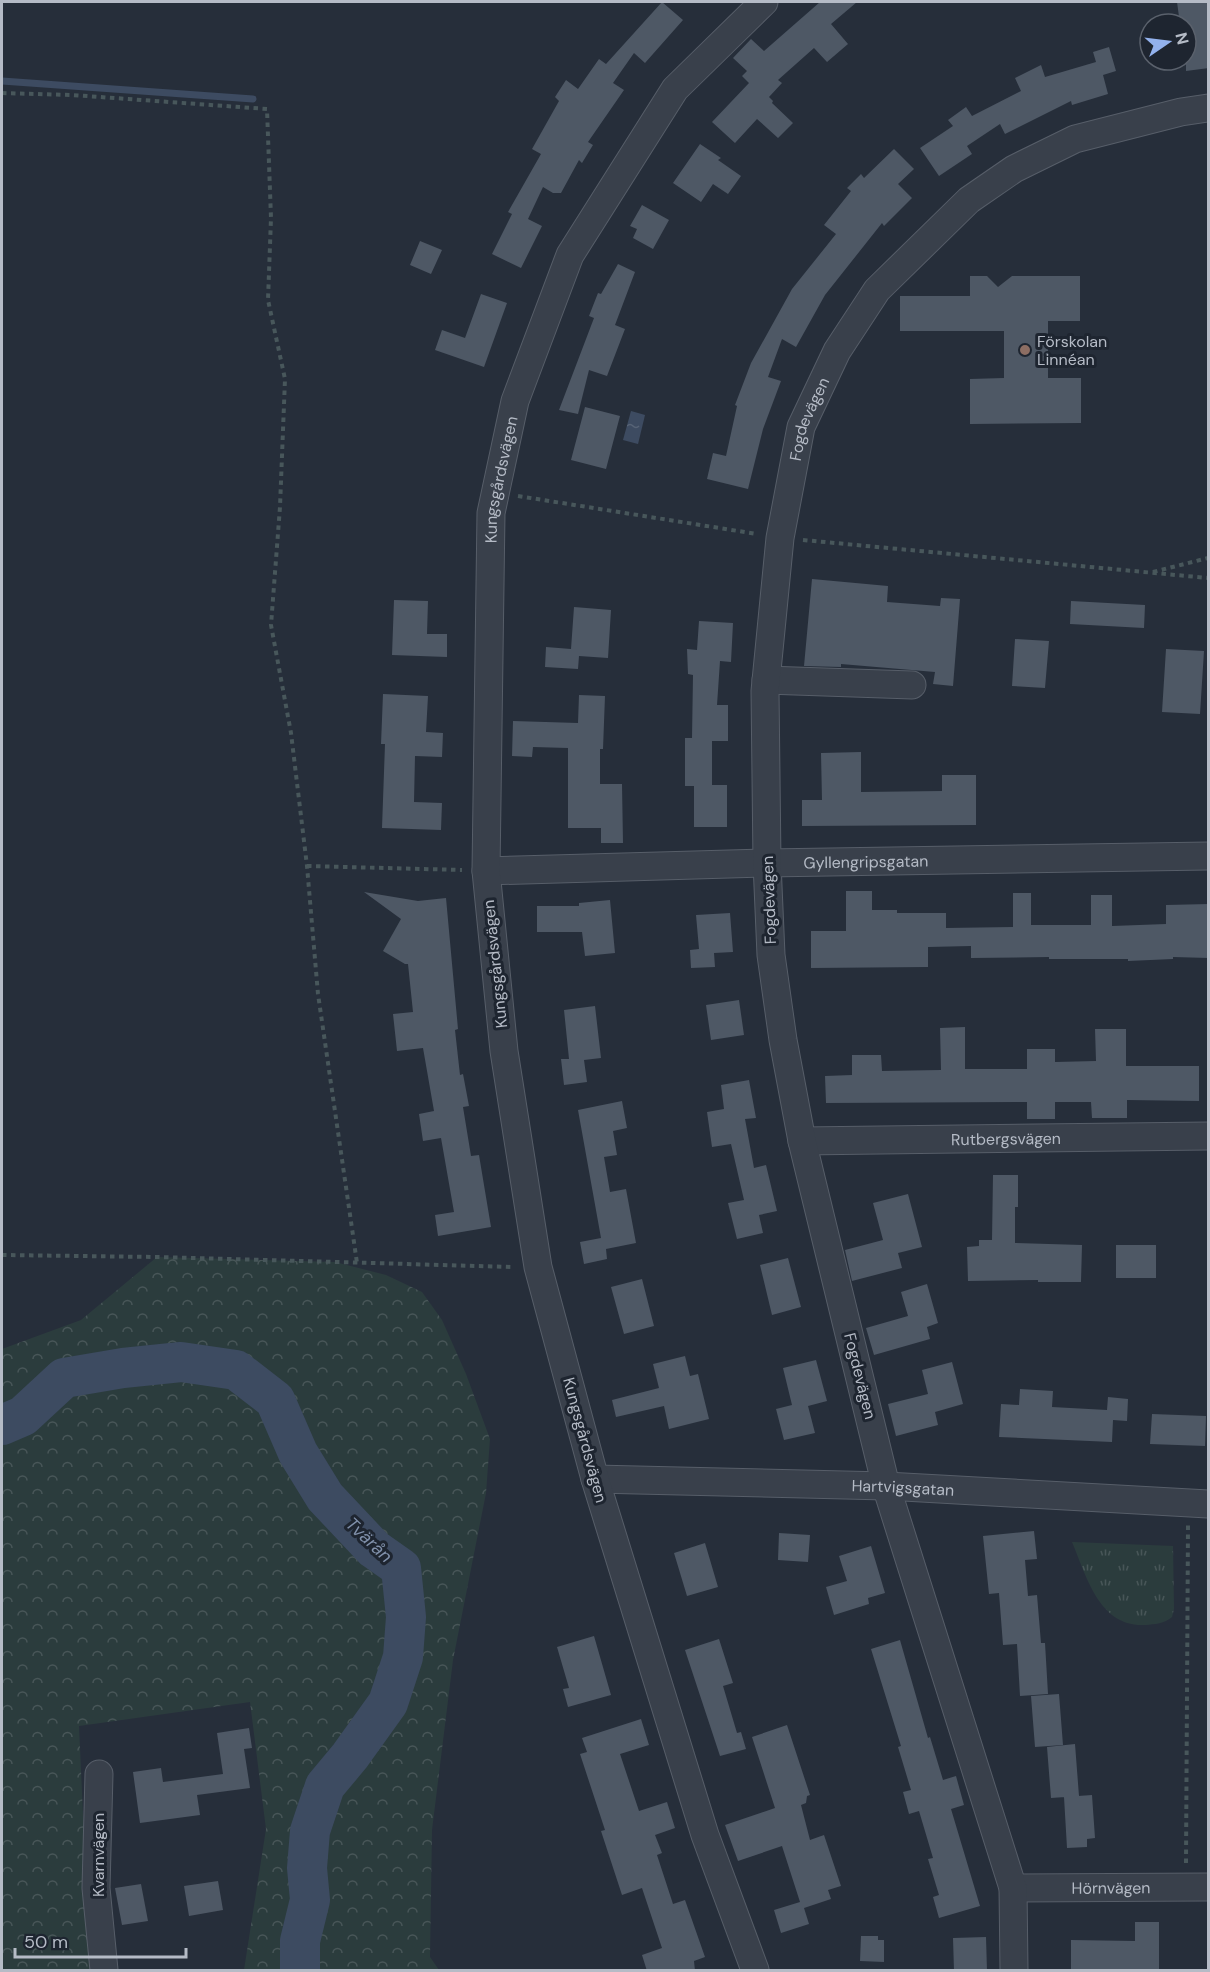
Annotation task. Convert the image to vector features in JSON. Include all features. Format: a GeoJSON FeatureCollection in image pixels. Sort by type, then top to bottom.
{"type":"FeatureCollection","features":[{"type":"Feature","properties":{"kind":"street","name":"Kungsgårdsvägen"},"geometry":{"type":"LineString","coordinates":[[755,1971],[705,1835],[595,1479],[538,1267],[504,1052],[486,871],[491,513],[515,401],[570,255],[675,88],[764,2]]}},
{"type":"Feature","properties":{"kind":"street","name":"Fogdevägen"},"geometry":{"type":"LineString","coordinates":[[1014,1971],[1013,1888],[886,1486],[802,1142],[783,1040],[771,955],[767,863],[766,680],[780,538],[801,427],[837,351],[877,290],[969,200],[1014,169],[1075,139],[1181,112],[1209,108]]}},
{"type":"Feature","properties":{"kind":"street"},"geometry":{"type":"LineString","coordinates":[[766,680],[912,685]]}},
{"type":"Feature","properties":{"kind":"street","name":"Gyllengripsgatan"},"geometry":{"type":"LineString","coordinates":[[486,871],[767,863],[1209,856]]}},
{"type":"Feature","properties":{"kind":"street","name":"Rutbergsvägen"},"geometry":{"type":"LineString","coordinates":[[802,1142],[1209,1136]]}},
{"type":"Feature","properties":{"kind":"street","name":"Hartvigsgatan"},"geometry":{"type":"LineString","coordinates":[[595,1479],[886,1486],[1198,1503]]}},
{"type":"Feature","properties":{"kind":"street","name":"Kvarnvägen"},"geometry":{"type":"LineString","coordinates":[[99,1774],[96,1888],[104,1971]]}},
{"type":"Feature","properties":{"kind":"street","name":"Hörnvägen"},"geometry":{"type":"LineString","coordinates":[[1013,1888],[1197,1887]]}},
{"type":"Feature","properties":{"kind":"path"},"geometry":{"type":"LineString","coordinates":[[2,93],[72,95],[267,109],[271,218],[268,300],[285,379],[280,507],[271,625],[291,734],[307,866],[318,994],[357,1263]]}},
{"type":"Feature","properties":{"kind":"path"},"geometry":{"type":"LineString","coordinates":[[496,493],[780,538],[1209,578]]}},
{"type":"Feature","properties":{"kind":"path"},"geometry":{"type":"LineString","coordinates":[[1149,572],[1209,558]]}},
{"type":"Feature","properties":{"kind":"path"},"geometry":{"type":"LineString","coordinates":[[307,866],[486,871]]}},
{"type":"Feature","properties":{"kind":"path"},"geometry":{"type":"LineString","coordinates":[[2,1254],[538,1267]]}},
{"type":"Feature","properties":{"kind":"path"},"geometry":{"type":"LineString","coordinates":[[1197,1887],[1198,1503]]}},
{"type":"Feature","properties":{"kind":"green space"},"geometry":{"type":"Polygon","coordinates":[[[157,1257],[335,1262],[386,1275],[422,1292],[442,1320],[466,1374],[490,1439],[486,1493],[453,1660],[432,1830],[430,1957],[439,1970],[244,1970],[266,1829],[250,1702],[79,1726],[90,1970],[2,1970],[2,1349],[81,1320],[157,1257]]]}},
{"type":"Feature","properties":{"kind":"green space"},"geometry":{"type":"Polygon","coordinates":[[[1072,1542],[1173,1546],[1174,1609],[1172,1617],[1163,1622],[1145,1625],[1129,1623],[1116,1618],[1097,1597],[1072,1542]]]}},
{"type":"Feature","properties":{"kind":"water"},"geometry":{"type":"Polygon","coordinates":[[[631,411],[645,415],[638,444],[623,440],[631,411]]]}},
{"type":"Feature","properties":{"kind":"building"},"geometry":{"type":"Polygon","coordinates":[[[662,2],[683,20],[645,63],[634,53],[613,83],[624,90],[588,142],[593,145],[582,163],[579,160],[561,193],[553,193],[543,187],[528,219],[542,226],[521,268],[492,254],[512,214],[508,212],[541,154],[532,149],[559,101],[555,97],[566,80],[578,89],[599,59],[606,64],[662,2]]]}},
{"type":"Feature","properties":{"kind":"building"},"geometry":{"type":"Polygon","coordinates":[[[820,2],[857,2],[831,24],[848,44],[827,62],[814,48],[778,80],[782,83],[769,97],[772,103],[793,123],[778,138],[757,119],[735,143],[712,122],[749,83],[742,76],[747,71],[733,58],[751,39],[764,51],[820,2]]]}},
{"type":"Feature","properties":{"kind":"building"},"geometry":{"type":"Polygon","coordinates":[[[1177,2],[1209,2],[1209,68],[1198,69],[1198,12],[1178,12],[1177,2]]]}},
{"type":"Feature","properties":{"kind":"building"},"geometry":{"type":"Polygon","coordinates":[[[1109,47],[1116,71],[1103,75],[1108,94],[1072,105],[1071,101],[1005,134],[1000,124],[967,146],[972,154],[939,176],[920,148],[953,126],[948,120],[966,107],[972,116],[1021,91],[1015,78],[1041,65],[1045,77],[1096,62],[1093,52],[1109,47]]]}},
{"type":"Feature","properties":{"kind":"building"},"geometry":{"type":"Polygon","coordinates":[[[700,144],[721,158],[718,160],[741,176],[728,194],[713,184],[701,202],[673,183],[700,144]]]}},
{"type":"Feature","properties":{"kind":"building"},"geometry":{"type":"Polygon","coordinates":[[[894,149],[914,169],[898,184],[912,198],[884,226],[882,223],[825,295],[796,347],[782,339],[768,377],[781,381],[763,429],[748,489],[707,479],[713,453],[726,456],[737,406],[735,405],[751,363],[792,289],[836,234],[824,225],[851,191],[847,188],[861,174],[864,178],[894,149]]]}},
{"type":"Feature","properties":{"kind":"building"},"geometry":{"type":"Polygon","coordinates":[[[642,205],[669,220],[653,249],[633,238],[637,229],[630,226],[642,205]]]}},
{"type":"Feature","properties":{"kind":"building"},"geometry":{"type":"Polygon","coordinates":[[[420,241],[442,250],[431,274],[410,265],[420,241]]]}},
{"type":"Feature","properties":{"kind":"building"},"geometry":{"type":"Polygon","coordinates":[[[618,264],[635,272],[615,325],[625,329],[607,376],[589,370],[578,414],[559,410],[594,318],[589,316],[598,293],[601,294],[618,264]]]}},
{"type":"Feature","properties":{"kind":"building"},"geometry":{"type":"Polygon","coordinates":[[[970,276],[987,276],[998,287],[1012,276],[1080,276],[1080,321],[1048,321],[1048,378],[1081,378],[1081,423],[970,424],[970,379],[1004,378],[1004,331],[900,331],[900,296],[970,296],[970,276]]]}},
{"type":"Feature","properties":{"kind":"building"},"geometry":{"type":"Polygon","coordinates":[[[481,294],[507,303],[484,367],[435,350],[442,330],[465,338],[481,294]]]}},
{"type":"Feature","properties":{"kind":"building"},"geometry":{"type":"Polygon","coordinates":[[[585,407],[620,416],[606,469],[571,460],[585,407]]]}},
{"type":"Feature","properties":{"kind":"building"},"geometry":{"type":"Polygon","coordinates":[[[812,579],[888,586],[887,602],[940,606],[941,598],[960,599],[953,686],[933,684],[935,672],[841,664],[841,667],[804,666],[812,579]]]}},
{"type":"Feature","properties":{"kind":"building"},"geometry":{"type":"Polygon","coordinates":[[[394,600],[428,601],[427,634],[447,634],[447,657],[392,655],[394,600]]]}},
{"type":"Feature","properties":{"kind":"building"},"geometry":{"type":"Polygon","coordinates":[[[1071,601],[1145,605],[1144,628],[1070,624],[1071,601]]]}},
{"type":"Feature","properties":{"kind":"building"},"geometry":{"type":"Polygon","coordinates":[[[574,607],[611,610],[608,658],[579,656],[578,669],[545,667],[546,647],[571,649],[574,607]]]}},
{"type":"Feature","properties":{"kind":"building"},"geometry":{"type":"Polygon","coordinates":[[[699,621],[733,623],[731,662],[720,661],[717,705],[728,705],[728,741],[712,741],[712,785],[727,785],[727,827],[694,827],[694,786],[685,786],[685,738],[692,738],[693,675],[688,674],[687,649],[697,650],[699,621]]]}},
{"type":"Feature","properties":{"kind":"building"},"geometry":{"type":"Polygon","coordinates":[[[1015,639],[1049,641],[1045,688],[1012,686],[1015,639]]]}},
{"type":"Feature","properties":{"kind":"building"},"geometry":{"type":"Polygon","coordinates":[[[1166,649],[1204,651],[1200,714],[1162,712],[1166,649]]]}},
{"type":"Feature","properties":{"kind":"building"},"geometry":{"type":"Polygon","coordinates":[[[383,694],[428,696],[426,732],[443,733],[442,757],[415,756],[414,802],[442,803],[441,830],[382,828],[385,744],[381,744],[383,694]]]}},
{"type":"Feature","properties":{"kind":"building"},"geometry":{"type":"Polygon","coordinates":[[[579,695],[605,696],[603,749],[600,749],[600,784],[622,784],[623,843],[601,843],[601,828],[568,828],[568,748],[533,747],[532,757],[512,756],[513,721],[578,723],[579,695]]]}},
{"type":"Feature","properties":{"kind":"building"},"geometry":{"type":"Polygon","coordinates":[[[861,752],[861,792],[942,791],[942,775],[976,775],[976,825],[802,826],[802,800],[822,800],[821,753],[861,752]]]}},
{"type":"Feature","properties":{"kind":"building"},"geometry":{"type":"Polygon","coordinates":[[[846,891],[872,891],[872,910],[897,910],[897,913],[946,913],[946,928],[1013,927],[1013,893],[1031,893],[1031,925],[1091,925],[1091,895],[1112,895],[1112,926],[1166,924],[1166,905],[1209,904],[1209,958],[1173,957],[1173,959],[1128,961],[1128,959],[1049,959],[1049,957],[971,958],[971,946],[928,947],[928,967],[811,968],[811,931],[846,931],[846,891]]]}},
{"type":"Feature","properties":{"kind":"building"},"geometry":{"type":"Polygon","coordinates":[[[364,892],[418,901],[446,898],[458,1029],[455,1030],[460,1075],[463,1074],[469,1106],[463,1107],[471,1156],[479,1155],[491,1227],[438,1236],[435,1215],[454,1212],[441,1138],[423,1141],[419,1114],[434,1111],[423,1048],[397,1051],[393,1014],[413,1012],[408,964],[383,951],[401,919],[364,892]]]}},
{"type":"Feature","properties":{"kind":"building"},"geometry":{"type":"Polygon","coordinates":[[[610,900],[615,953],[585,956],[582,932],[537,932],[537,906],[579,906],[579,903],[610,900]]]}},
{"type":"Feature","properties":{"kind":"building"},"geometry":{"type":"Polygon","coordinates":[[[730,913],[733,952],[714,953],[715,967],[691,968],[690,950],[699,949],[696,915],[730,913]]]}},
{"type":"Feature","properties":{"kind":"building"},"geometry":{"type":"Polygon","coordinates":[[[739,1000],[744,1035],[711,1040],[706,1005],[739,1000]]]}},
{"type":"Feature","properties":{"kind":"building"},"geometry":{"type":"Polygon","coordinates":[[[595,1006],[601,1058],[584,1060],[587,1082],[564,1085],[561,1059],[569,1059],[564,1010],[595,1006]]]}},
{"type":"Feature","properties":{"kind":"building"},"geometry":{"type":"Polygon","coordinates":[[[965,1027],[965,1069],[1027,1069],[1027,1049],[1055,1049],[1055,1062],[1096,1061],[1095,1029],[1126,1029],[1126,1066],[1199,1066],[1199,1101],[1127,1100],[1127,1118],[1092,1118],[1091,1102],[1055,1102],[1055,1119],[1027,1119],[1027,1102],[826,1103],[825,1076],[852,1075],[852,1055],[881,1055],[882,1071],[941,1070],[940,1028],[965,1027]]]}},
{"type":"Feature","properties":{"kind":"building"},"geometry":{"type":"Polygon","coordinates":[[[749,1080],[756,1118],[745,1119],[754,1168],[766,1165],[777,1211],[759,1215],[763,1233],[737,1239],[728,1203],[744,1200],[731,1144],[712,1147],[707,1112],[724,1109],[721,1085],[749,1080]]]}},
{"type":"Feature","properties":{"kind":"building"},"geometry":{"type":"Polygon","coordinates":[[[622,1101],[627,1128],[613,1131],[617,1155],[604,1157],[610,1192],[626,1189],[636,1243],[606,1249],[607,1259],[584,1264],[580,1242],[601,1238],[578,1110],[622,1101]]]}},
{"type":"Feature","properties":{"kind":"building"},"geometry":{"type":"Polygon","coordinates":[[[993,1175],[1018,1175],[1015,1243],[1082,1245],[1081,1282],[968,1281],[967,1247],[979,1246],[979,1240],[992,1240],[993,1175]]]}},
{"type":"Feature","properties":{"kind":"building"},"geometry":{"type":"Polygon","coordinates":[[[908,1194],[922,1247],[898,1253],[902,1268],[852,1281],[845,1250],[883,1240],[873,1203],[908,1194]]]}},
{"type":"Feature","properties":{"kind":"building"},"geometry":{"type":"Polygon","coordinates":[[[1116,1245],[1156,1245],[1156,1278],[1116,1278],[1116,1245]]]}},
{"type":"Feature","properties":{"kind":"building"},"geometry":{"type":"Polygon","coordinates":[[[788,1258],[801,1307],[772,1315],[760,1265],[788,1258]]]}},
{"type":"Feature","properties":{"kind":"building"},"geometry":{"type":"Polygon","coordinates":[[[642,1279],[654,1326],[624,1334],[611,1287],[642,1279]]]}},
{"type":"Feature","properties":{"kind":"building"},"geometry":{"type":"Polygon","coordinates":[[[927,1284],[938,1323],[927,1327],[930,1339],[874,1355],[866,1328],[908,1316],[901,1292],[927,1284]]]}},
{"type":"Feature","properties":{"kind":"building"},"geometry":{"type":"Polygon","coordinates":[[[685,1356],[690,1376],[698,1374],[709,1419],[669,1429],[664,1406],[616,1417],[612,1400],[659,1388],[653,1364],[685,1356]]]}},
{"type":"Feature","properties":{"kind":"building"},"geometry":{"type":"Polygon","coordinates":[[[816,1360],[827,1401],[808,1406],[815,1433],[784,1440],[776,1409],[792,1405],[783,1368],[816,1360]]]}},
{"type":"Feature","properties":{"kind":"building"},"geometry":{"type":"Polygon","coordinates":[[[952,1362],[963,1404],[935,1412],[938,1425],[896,1436],[888,1404],[928,1394],[922,1370],[952,1362]]]}},
{"type":"Feature","properties":{"kind":"building"},"geometry":{"type":"Polygon","coordinates":[[[1020,1389],[1053,1391],[1052,1407],[1107,1410],[1108,1397],[1128,1399],[1127,1421],[1113,1420],[1112,1442],[999,1437],[1001,1404],[1019,1405],[1020,1389]]]}},
{"type":"Feature","properties":{"kind":"building"},"geometry":{"type":"Polygon","coordinates":[[[1152,1414],[1206,1416],[1205,1446],[1150,1444],[1152,1414]]]}},
{"type":"Feature","properties":{"kind":"building"},"geometry":{"type":"Polygon","coordinates":[[[1034,1531],[1037,1559],[1025,1560],[1028,1596],[1037,1595],[1041,1643],[1045,1643],[1048,1694],[1020,1696],[1017,1644],[1003,1645],[999,1593],[989,1594],[983,1536],[1034,1531]]]}},
{"type":"Feature","properties":{"kind":"building"},"geometry":{"type":"Polygon","coordinates":[[[779,1533],[810,1535],[808,1562],[778,1560],[779,1533]]]}},
{"type":"Feature","properties":{"kind":"building"},"geometry":{"type":"Polygon","coordinates":[[[705,1543],[718,1587],[687,1596],[674,1553],[705,1543]]]}},
{"type":"Feature","properties":{"kind":"building"},"geometry":{"type":"Polygon","coordinates":[[[871,1546],[885,1593],[868,1598],[869,1604],[834,1615],[826,1587],[847,1581],[839,1556],[871,1546]]]}},
{"type":"Feature","properties":{"kind":"building"},"geometry":{"type":"Polygon","coordinates":[[[594,1636],[611,1695],[568,1707],[563,1689],[569,1688],[557,1647],[594,1636]]]}},
{"type":"Feature","properties":{"kind":"building"},"geometry":{"type":"Polygon","coordinates":[[[719,1639],[733,1683],[723,1686],[737,1733],[741,1732],[746,1749],[720,1756],[685,1650],[719,1639]]]}},
{"type":"Feature","properties":{"kind":"building"},"geometry":{"type":"Polygon","coordinates":[[[900,1640],[928,1738],[930,1737],[943,1780],[956,1776],[964,1805],[951,1809],[980,1906],[939,1918],[933,1897],[939,1895],[928,1859],[933,1858],[919,1811],[909,1814],[903,1792],[911,1790],[898,1747],[901,1746],[871,1649],[900,1640]]]}},
{"type":"Feature","properties":{"kind":"building"},"geometry":{"type":"Polygon","coordinates":[[[1059,1694],[1063,1745],[1035,1747],[1031,1696],[1059,1694]]]}},
{"type":"Feature","properties":{"kind":"building"},"geometry":{"type":"Polygon","coordinates":[[[641,1719],[649,1745],[620,1754],[639,1811],[667,1802],[675,1828],[655,1835],[662,1853],[657,1855],[673,1904],[685,1900],[705,1957],[694,1961],[695,1971],[647,1971],[642,1955],[662,1948],[642,1888],[622,1895],[601,1831],[605,1830],[580,1754],[587,1752],[582,1738],[641,1719]]]}},
{"type":"Feature","properties":{"kind":"building"},"geometry":{"type":"Polygon","coordinates":[[[787,1725],[810,1795],[807,1796],[806,1803],[801,1805],[810,1840],[824,1835],[841,1886],[828,1890],[831,1899],[804,1908],[809,1924],[781,1933],[774,1910],[800,1902],[782,1846],[738,1861],[725,1825],[775,1808],[752,1737],[787,1725]]]}},
{"type":"Feature","properties":{"kind":"building"},"geometry":{"type":"Polygon","coordinates":[[[249,1728],[252,1748],[244,1749],[250,1788],[197,1795],[200,1815],[140,1823],[133,1772],[161,1768],[163,1782],[223,1774],[217,1733],[249,1728]]]}},
{"type":"Feature","properties":{"kind":"building"},"geometry":{"type":"Polygon","coordinates":[[[1075,1744],[1079,1796],[1051,1798],[1047,1747],[1075,1744]]]}},
{"type":"Feature","properties":{"kind":"building"},"geometry":{"type":"Polygon","coordinates":[[[1092,1795],[1095,1838],[1087,1839],[1087,1847],[1067,1848],[1064,1797],[1092,1795]]]}},
{"type":"Feature","properties":{"kind":"building"},"geometry":{"type":"Polygon","coordinates":[[[218,1881],[223,1910],[189,1916],[184,1886],[218,1881]]]}},
{"type":"Feature","properties":{"kind":"building"},"geometry":{"type":"Polygon","coordinates":[[[141,1884],[148,1921],[122,1925],[115,1888],[141,1884]]]}},
{"type":"Feature","properties":{"kind":"building"},"geometry":{"type":"Polygon","coordinates":[[[1135,1922],[1159,1922],[1159,1971],[1071,1971],[1071,1940],[1135,1941],[1135,1922]]]}},
{"type":"Feature","properties":{"kind":"building"},"geometry":{"type":"Polygon","coordinates":[[[861,1936],[878,1936],[878,1940],[884,1940],[884,1962],[860,1961],[861,1936]]]}},
{"type":"Feature","properties":{"kind":"building"},"geometry":{"type":"Polygon","coordinates":[[[986,1937],[987,1971],[954,1971],[953,1938],[986,1937]]]}},
{"type":"Feature","properties":{"kind":"waterway"},"geometry":{"type":"LineString","coordinates":[[2,81],[253,99]]}},
{"type":"Feature","properties":{"kind":"waterway","name":"Tvärån"},"geometry":{"type":"LineString","coordinates":[[2,1425],[23,1416],[64,1378],[123,1368],[181,1362],[236,1370],[275,1400],[298,1453],[325,1497],[374,1549],[401,1568],[406,1617],[403,1657],[388,1703],[325,1786],[310,1831],[307,1868],[310,1900],[300,1941],[300,1970]]}},
{"type":"Feature","properties":{"kind":"place","name":"Förskolan Linnéan"},"geometry":{"type":"Point","coordinates":[1025,350]}}]}
